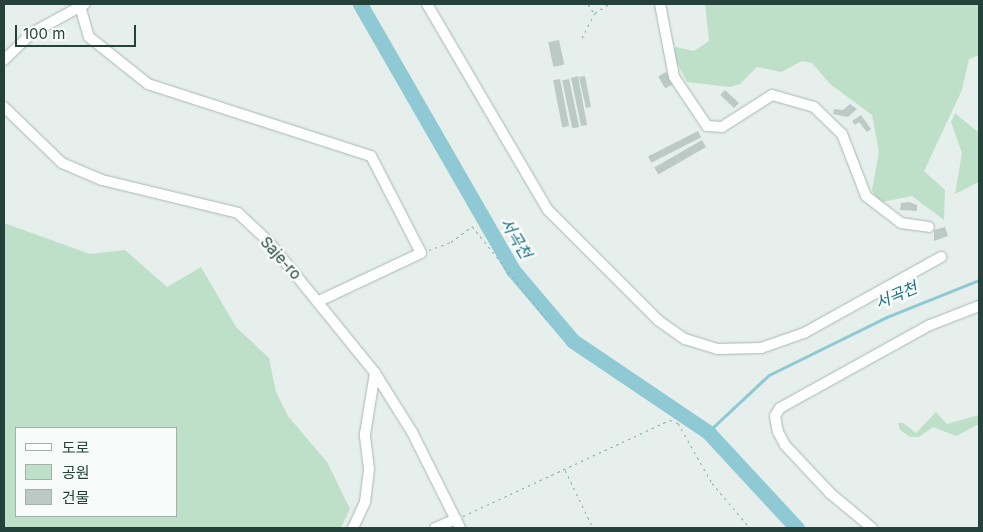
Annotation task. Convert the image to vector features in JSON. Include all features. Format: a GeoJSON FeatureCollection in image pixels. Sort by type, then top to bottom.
{"type":"FeatureCollection","features":[{"type":"Feature","properties":{"kind":"street"},"geometry":{"type":"LineString","coordinates":[[427,4],[548,210],[659,321],[685,339],[717,349],[761,348],[804,333],[941,257]]}},
{"type":"Feature","properties":{"kind":"street"},"geometry":{"type":"LineString","coordinates":[[660,4],[674,76],[706,126],[722,127],[772,95],[814,107],[842,134],[866,196],[902,223],[929,226]]}},
{"type":"Feature","properties":{"kind":"street"},"geometry":{"type":"LineString","coordinates":[[4,60],[32,33],[83,5],[89,36],[148,84],[371,156],[421,253],[319,301]]}},
{"type":"Feature","properties":{"kind":"street","name":"Saje-ro"},"geometry":{"type":"LineString","coordinates":[[4,107],[50,153],[82,173],[238,214],[269,242],[319,301],[375,373],[412,432],[458,524]]}},
{"type":"Feature","properties":{"kind":"street"},"geometry":{"type":"LineString","coordinates":[[872,528],[830,493],[785,445],[778,432],[775,416],[780,408],[930,325],[979,306]]}},
{"type":"Feature","properties":{"kind":"street"},"geometry":{"type":"LineString","coordinates":[[353,528],[365,502],[369,470],[365,434],[375,373]]}},
{"type":"Feature","properties":{"kind":"street"},"geometry":{"type":"LineString","coordinates":[[435,528],[458,524]]}},
{"type":"Feature","properties":{"kind":"path"},"geometry":{"type":"LineString","coordinates":[[588,4],[595,13]]}},
{"type":"Feature","properties":{"kind":"path"},"geometry":{"type":"LineString","coordinates":[[582,38],[595,13],[608,4]]}},
{"type":"Feature","properties":{"kind":"path"},"geometry":{"type":"LineString","coordinates":[[421,253],[451,242],[472,226],[549,322]]}},
{"type":"Feature","properties":{"kind":"path"},"geometry":{"type":"LineString","coordinates":[[458,524],[564,469],[670,420],[678,423],[712,483],[750,528]]}},
{"type":"Feature","properties":{"kind":"path"},"geometry":{"type":"LineString","coordinates":[[564,469],[593,528]]}},
{"type":"Feature","properties":{"kind":"green space"},"geometry":{"type":"Polygon","coordinates":[[[705,4],[979,4],[979,55],[969,59],[962,90],[924,171],[945,190],[944,220],[912,196],[882,202],[875,196],[872,190],[879,152],[872,115],[830,84],[812,63],[802,61],[781,72],[757,67],[740,84],[730,87],[687,82],[671,51],[676,47],[694,51],[709,41],[705,4]]]}},
{"type":"Feature","properties":{"kind":"green space"},"geometry":{"type":"Polygon","coordinates":[[[955,113],[979,133],[979,182],[955,194],[962,153],[951,122],[955,113]]]}},
{"type":"Feature","properties":{"kind":"green space"},"geometry":{"type":"Polygon","coordinates":[[[4,223],[90,254],[125,250],[167,287],[201,267],[236,327],[269,358],[276,392],[288,416],[327,462],[350,509],[341,528],[4,528],[4,223]]]}},
{"type":"Feature","properties":{"kind":"green space"},"geometry":{"type":"Polygon","coordinates":[[[936,412],[947,424],[979,415],[979,424],[956,436],[933,427],[919,437],[910,437],[900,430],[898,423],[903,423],[916,433],[936,412]]]}},
{"type":"Feature","properties":{"kind":"building"},"geometry":{"type":"Polygon","coordinates":[[[559,40],[564,64],[553,67],[548,42],[559,40]]]}},
{"type":"Feature","properties":{"kind":"building"},"geometry":{"type":"Polygon","coordinates":[[[666,72],[673,84],[665,89],[658,76],[666,72]]]}},
{"type":"Feature","properties":{"kind":"building"},"geometry":{"type":"Polygon","coordinates":[[[578,76],[587,125],[581,126],[571,78],[578,76]]]}},
{"type":"Feature","properties":{"kind":"building"},"geometry":{"type":"Polygon","coordinates":[[[585,76],[591,107],[586,108],[579,77],[585,76]]]}},
{"type":"Feature","properties":{"kind":"building"},"geometry":{"type":"Polygon","coordinates":[[[560,79],[569,126],[562,127],[553,80],[560,79]]]}},
{"type":"Feature","properties":{"kind":"building"},"geometry":{"type":"Polygon","coordinates":[[[569,79],[579,127],[572,128],[562,80],[569,79]]]}},
{"type":"Feature","properties":{"kind":"building"},"geometry":{"type":"Polygon","coordinates":[[[725,90],[739,103],[734,108],[720,95],[725,90]]]}},
{"type":"Feature","properties":{"kind":"building"},"geometry":{"type":"Polygon","coordinates":[[[850,104],[857,109],[848,117],[833,114],[834,109],[843,110],[850,104]]]}},
{"type":"Feature","properties":{"kind":"building"},"geometry":{"type":"Polygon","coordinates":[[[861,115],[871,129],[867,132],[859,122],[855,125],[852,121],[861,115]]]}},
{"type":"Feature","properties":{"kind":"building"},"geometry":{"type":"Polygon","coordinates":[[[698,131],[701,137],[651,163],[648,156],[698,131]]]}},
{"type":"Feature","properties":{"kind":"building"},"geometry":{"type":"Polygon","coordinates":[[[702,140],[706,147],[658,174],[654,168],[702,140]]]}},
{"type":"Feature","properties":{"kind":"building"},"geometry":{"type":"Polygon","coordinates":[[[909,202],[917,205],[917,211],[900,210],[901,203],[909,202]]]}},
{"type":"Feature","properties":{"kind":"building"},"geometry":{"type":"Polygon","coordinates":[[[945,227],[948,236],[934,241],[934,230],[945,227]]]}},
{"type":"Feature","properties":{"kind":"waterway","name":"서곡천"},"geometry":{"type":"LineString","coordinates":[[360,4],[513,270],[573,341],[708,432],[797,528]]}},
{"type":"Feature","properties":{"kind":"waterway","name":"서곡천"},"geometry":{"type":"LineString","coordinates":[[708,432],[769,375],[887,317],[979,280]]}}]}
